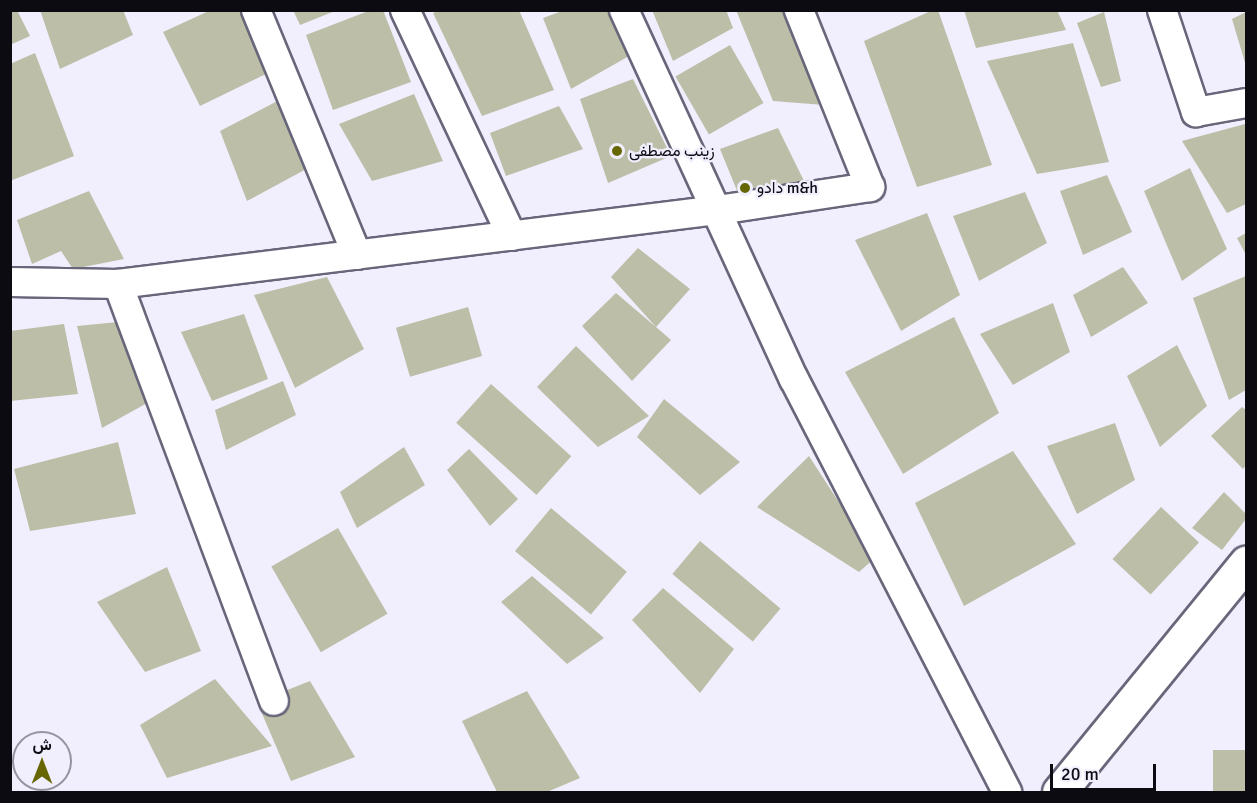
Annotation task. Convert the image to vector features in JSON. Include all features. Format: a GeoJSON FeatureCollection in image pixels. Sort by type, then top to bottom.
{"type":"FeatureCollection","features":[{"type":"Feature","properties":{"kind":"street"},"geometry":{"type":"LineString","coordinates":[[256,10],[357,255]]}},
{"type":"Feature","properties":{"kind":"street"},"geometry":{"type":"LineString","coordinates":[[405,10],[512,236]]}},
{"type":"Feature","properties":{"kind":"street"},"geometry":{"type":"LineString","coordinates":[[624,10],[794,379],[1007,792]]}},
{"type":"Feature","properties":{"kind":"street"},"geometry":{"type":"LineString","coordinates":[[10,282],[118,284],[718,210],[870,187],[799,10]]}},
{"type":"Feature","properties":{"kind":"street"},"geometry":{"type":"LineString","coordinates":[[1162,10],[1196,112],[1246,102]]}},
{"type":"Feature","properties":{"kind":"street"},"geometry":{"type":"LineString","coordinates":[[118,284],[274,701]]}},
{"type":"Feature","properties":{"kind":"street"},"geometry":{"type":"LineString","coordinates":[[1059,792],[1244,574]]}},
{"type":"Feature","properties":{"kind":"building"},"geometry":{"type":"Polygon","coordinates":[[[10,10],[17,10],[30,36],[10,45],[10,10]]]}},
{"type":"Feature","properties":{"kind":"building"},"geometry":{"type":"Polygon","coordinates":[[[40,10],[123,10],[133,35],[60,69],[40,10]]]}},
{"type":"Feature","properties":{"kind":"building"},"geometry":{"type":"Polygon","coordinates":[[[211,10],[240,10],[268,73],[200,106],[163,32],[211,10]]]}},
{"type":"Feature","properties":{"kind":"building"},"geometry":{"type":"Polygon","coordinates":[[[293,10],[335,10],[335,11],[300,25],[293,10]]]}},
{"type":"Feature","properties":{"kind":"building"},"geometry":{"type":"Polygon","coordinates":[[[371,10],[383,10],[411,82],[333,110],[306,35],[371,10]]]}},
{"type":"Feature","properties":{"kind":"building"},"geometry":{"type":"Polygon","coordinates":[[[441,10],[519,10],[554,90],[482,116],[433,13],[441,10]]]}},
{"type":"Feature","properties":{"kind":"building"},"geometry":{"type":"Polygon","coordinates":[[[565,10],[607,10],[629,56],[571,89],[543,18],[565,10]]]}},
{"type":"Feature","properties":{"kind":"building"},"geometry":{"type":"Polygon","coordinates":[[[652,10],[726,10],[733,28],[673,61],[652,10]]]}},
{"type":"Feature","properties":{"kind":"building"},"geometry":{"type":"Polygon","coordinates":[[[736,10],[782,10],[824,105],[773,101],[736,10]]]}},
{"type":"Feature","properties":{"kind":"building"},"geometry":{"type":"Polygon","coordinates":[[[933,10],[938,10],[992,165],[917,187],[864,41],[933,10]]]}},
{"type":"Feature","properties":{"kind":"building"},"geometry":{"type":"Polygon","coordinates":[[[964,10],[1057,10],[1066,30],[976,48],[964,10]]]}},
{"type":"Feature","properties":{"kind":"building"},"geometry":{"type":"Polygon","coordinates":[[[1104,12],[1121,81],[1101,87],[1077,23],[1104,12]]]}},
{"type":"Feature","properties":{"kind":"building"},"geometry":{"type":"Polygon","coordinates":[[[1246,12],[1246,66],[1232,19],[1246,12]]]}},
{"type":"Feature","properties":{"kind":"building"},"geometry":{"type":"Polygon","coordinates":[[[1073,43],[1109,162],[1037,174],[987,61],[1073,43]]]}},
{"type":"Feature","properties":{"kind":"building"},"geometry":{"type":"Polygon","coordinates":[[[730,45],[764,103],[709,135],[675,76],[730,45]]]}},
{"type":"Feature","properties":{"kind":"building"},"geometry":{"type":"Polygon","coordinates":[[[35,53],[74,156],[10,181],[10,64],[35,53]]]}},
{"type":"Feature","properties":{"kind":"building"},"geometry":{"type":"Polygon","coordinates":[[[633,79],[671,156],[608,183],[580,99],[633,79]]]}},
{"type":"Feature","properties":{"kind":"building"},"geometry":{"type":"Polygon","coordinates":[[[414,94],[443,161],[372,181],[339,124],[414,94]]]}},
{"type":"Feature","properties":{"kind":"building"},"geometry":{"type":"Polygon","coordinates":[[[285,97],[310,167],[247,201],[220,131],[285,97]]]}},
{"type":"Feature","properties":{"kind":"building"},"geometry":{"type":"Polygon","coordinates":[[[559,106],[583,149],[506,176],[490,133],[559,106]]]}},
{"type":"Feature","properties":{"kind":"building"},"geometry":{"type":"Polygon","coordinates":[[[1245,124],[1246,204],[1227,213],[1182,141],[1245,124]]]}},
{"type":"Feature","properties":{"kind":"building"},"geometry":{"type":"Polygon","coordinates":[[[778,128],[805,183],[740,198],[720,149],[778,128]]]}},
{"type":"Feature","properties":{"kind":"building"},"geometry":{"type":"Polygon","coordinates":[[[1190,168],[1227,249],[1182,281],[1144,191],[1190,168]]]}},
{"type":"Feature","properties":{"kind":"building"},"geometry":{"type":"Polygon","coordinates":[[[1107,175],[1132,232],[1083,255],[1060,191],[1107,175]]]}},
{"type":"Feature","properties":{"kind":"building"},"geometry":{"type":"Polygon","coordinates":[[[89,191],[124,259],[73,269],[61,251],[32,264],[17,220],[89,191]]]}},
{"type":"Feature","properties":{"kind":"building"},"geometry":{"type":"Polygon","coordinates":[[[1025,192],[1047,243],[979,281],[953,216],[1025,192]]]}},
{"type":"Feature","properties":{"kind":"building"},"geometry":{"type":"Polygon","coordinates":[[[927,213],[960,295],[901,331],[855,240],[927,213]]]}},
{"type":"Feature","properties":{"kind":"building"},"geometry":{"type":"Polygon","coordinates":[[[1246,233],[1246,255],[1237,238],[1246,233]]]}},
{"type":"Feature","properties":{"kind":"building"},"geometry":{"type":"Polygon","coordinates":[[[638,248],[690,289],[656,327],[611,277],[638,248]]]}},
{"type":"Feature","properties":{"kind":"building"},"geometry":{"type":"Polygon","coordinates":[[[1123,267],[1148,303],[1091,337],[1073,295],[1123,267]]]}},
{"type":"Feature","properties":{"kind":"building"},"geometry":{"type":"Polygon","coordinates":[[[1246,276],[1246,390],[1229,400],[1193,298],[1246,276]]]}},
{"type":"Feature","properties":{"kind":"building"},"geometry":{"type":"Polygon","coordinates":[[[327,277],[364,349],[295,388],[254,295],[327,277]]]}},
{"type":"Feature","properties":{"kind":"building"},"geometry":{"type":"Polygon","coordinates":[[[616,293],[671,340],[632,381],[582,326],[616,293]]]}},
{"type":"Feature","properties":{"kind":"building"},"geometry":{"type":"Polygon","coordinates":[[[1053,303],[1070,352],[1013,385],[980,334],[1053,303]]]}},
{"type":"Feature","properties":{"kind":"building"},"geometry":{"type":"Polygon","coordinates":[[[468,307],[482,356],[410,377],[396,328],[468,307]]]}},
{"type":"Feature","properties":{"kind":"building"},"geometry":{"type":"Polygon","coordinates":[[[244,314],[268,379],[212,401],[181,332],[244,314]]]}},
{"type":"Feature","properties":{"kind":"building"},"geometry":{"type":"Polygon","coordinates":[[[954,317],[999,413],[903,474],[845,372],[954,317]]]}},
{"type":"Feature","properties":{"kind":"building"},"geometry":{"type":"Polygon","coordinates":[[[118,322],[149,402],[102,428],[77,326],[118,322]]]}},
{"type":"Feature","properties":{"kind":"building"},"geometry":{"type":"Polygon","coordinates":[[[64,324],[78,394],[10,401],[10,331],[64,324]]]}},
{"type":"Feature","properties":{"kind":"building"},"geometry":{"type":"Polygon","coordinates":[[[1177,345],[1207,406],[1160,447],[1127,376],[1177,345]]]}},
{"type":"Feature","properties":{"kind":"building"},"geometry":{"type":"Polygon","coordinates":[[[576,346],[649,416],[598,447],[537,387],[576,346]]]}},
{"type":"Feature","properties":{"kind":"building"},"geometry":{"type":"Polygon","coordinates":[[[283,381],[296,415],[226,450],[215,410],[283,381]]]}},
{"type":"Feature","properties":{"kind":"building"},"geometry":{"type":"Polygon","coordinates":[[[491,384],[571,456],[536,495],[456,423],[491,384]]]}},
{"type":"Feature","properties":{"kind":"building"},"geometry":{"type":"Polygon","coordinates":[[[664,399],[740,462],[700,495],[637,437],[664,399]]]}},
{"type":"Feature","properties":{"kind":"building"},"geometry":{"type":"Polygon","coordinates":[[[1242,407],[1246,410],[1246,465],[1243,469],[1211,436],[1242,407]]]}},
{"type":"Feature","properties":{"kind":"building"},"geometry":{"type":"Polygon","coordinates":[[[1115,423],[1135,480],[1077,514],[1047,446],[1115,423]]]}},
{"type":"Feature","properties":{"kind":"building"},"geometry":{"type":"Polygon","coordinates":[[[118,442],[136,514],[30,531],[14,469],[118,442]]]}},
{"type":"Feature","properties":{"kind":"building"},"geometry":{"type":"Polygon","coordinates":[[[404,447],[425,485],[357,528],[340,492],[404,447]]]}},
{"type":"Feature","properties":{"kind":"building"},"geometry":{"type":"Polygon","coordinates":[[[469,449],[518,499],[490,526],[447,470],[469,449]]]}},
{"type":"Feature","properties":{"kind":"building"},"geometry":{"type":"Polygon","coordinates":[[[1013,451],[1076,544],[964,606],[915,503],[1013,451]]]}},
{"type":"Feature","properties":{"kind":"building"},"geometry":{"type":"Polygon","coordinates":[[[809,456],[875,558],[859,572],[757,507],[809,456]]]}},
{"type":"Feature","properties":{"kind":"building"},"geometry":{"type":"Polygon","coordinates":[[[1224,492],[1246,514],[1246,519],[1222,550],[1192,528],[1224,492]]]}},
{"type":"Feature","properties":{"kind":"building"},"geometry":{"type":"Polygon","coordinates":[[[1161,507],[1199,542],[1151,594],[1113,559],[1161,507]]]}},
{"type":"Feature","properties":{"kind":"building"},"geometry":{"type":"Polygon","coordinates":[[[551,508],[627,572],[591,615],[515,551],[551,508]]]}},
{"type":"Feature","properties":{"kind":"building"},"geometry":{"type":"Polygon","coordinates":[[[338,528],[388,614],[321,652],[271,566],[338,528]]]}},
{"type":"Feature","properties":{"kind":"building"},"geometry":{"type":"Polygon","coordinates":[[[700,541],[780,608],[753,641],[672,574],[700,541]]]}},
{"type":"Feature","properties":{"kind":"building"},"geometry":{"type":"Polygon","coordinates":[[[167,567],[201,651],[145,672],[97,602],[167,567]]]}},
{"type":"Feature","properties":{"kind":"building"},"geometry":{"type":"Polygon","coordinates":[[[532,576],[604,638],[567,664],[501,602],[532,576]]]}},
{"type":"Feature","properties":{"kind":"building"},"geometry":{"type":"Polygon","coordinates":[[[663,588],[734,649],[700,693],[632,620],[663,588]]]}},
{"type":"Feature","properties":{"kind":"building"},"geometry":{"type":"Polygon","coordinates":[[[215,679],[272,746],[167,778],[140,725],[215,679]]]}},
{"type":"Feature","properties":{"kind":"building"},"geometry":{"type":"Polygon","coordinates":[[[310,681],[355,757],[291,781],[257,702],[310,681]]]}},
{"type":"Feature","properties":{"kind":"building"},"geometry":{"type":"Polygon","coordinates":[[[527,691],[580,778],[547,792],[497,792],[462,721],[527,691]]]}},
{"type":"Feature","properties":{"kind":"building"},"geometry":{"type":"Polygon","coordinates":[[[1213,750],[1246,750],[1246,792],[1213,792],[1213,750]]]}},
{"type":"Feature","properties":{"kind":"place","name":"زينب مصطفى"},"geometry":{"type":"Point","coordinates":[617,151]}},
{"type":"Feature","properties":{"kind":"place","name":"دادو m&h"},"geometry":{"type":"Point","coordinates":[745,188]}}]}
